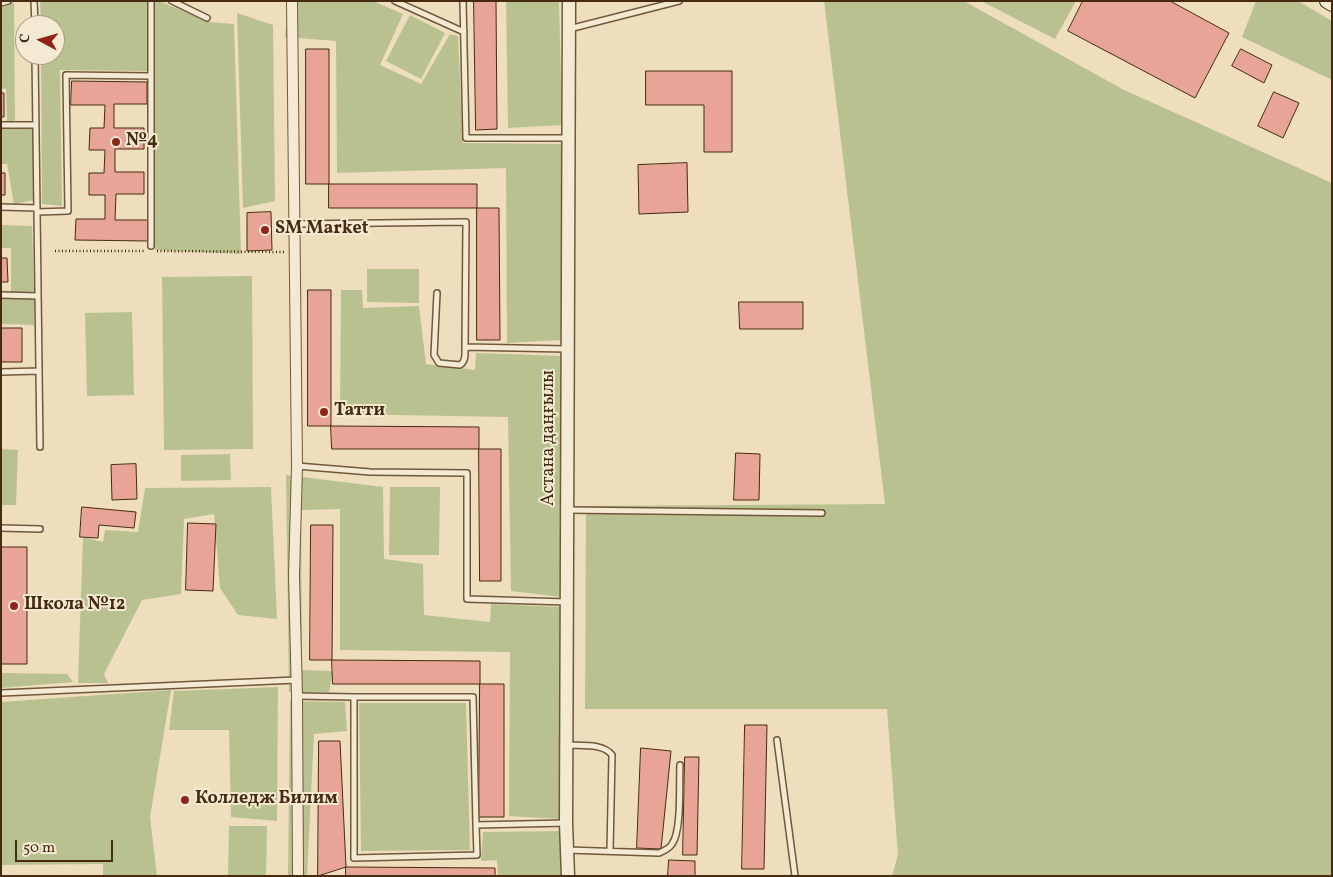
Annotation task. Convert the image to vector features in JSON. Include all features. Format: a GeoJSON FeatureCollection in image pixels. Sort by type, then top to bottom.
{"type":"FeatureCollection","features":[{"type":"Feature","properties":{"kind":"main road"},"geometry":{"type":"LineString","coordinates":[[1327,1],[1332,4]]}},
{"type":"Feature","properties":{"kind":"street"},"geometry":{"type":"LineString","coordinates":[[292,1],[297,466],[294,576],[298,876]]}},
{"type":"Feature","properties":{"kind":"street","name":"Астана даңғылы"},"geometry":{"type":"LineString","coordinates":[[568,876],[566,824],[569,1]]}},
{"type":"Feature","properties":{"kind":"lane"},"geometry":{"type":"LineString","coordinates":[[1,4],[8,1]]}},
{"type":"Feature","properties":{"kind":"lane"},"geometry":{"type":"LineString","coordinates":[[34,1],[34,15]]}},
{"type":"Feature","properties":{"kind":"lane"},"geometry":{"type":"LineString","coordinates":[[150,1],[153,249]]}},
{"type":"Feature","properties":{"kind":"lane"},"geometry":{"type":"LineString","coordinates":[[172,1],[207,18]]}},
{"type":"Feature","properties":{"kind":"lane"},"geometry":{"type":"LineString","coordinates":[[395,1],[464,32]]}},
{"type":"Feature","properties":{"kind":"lane"},"geometry":{"type":"LineString","coordinates":[[463,1],[466,138],[568,138]]}},
{"type":"Feature","properties":{"kind":"lane"},"geometry":{"type":"LineString","coordinates":[[569,29],[678,1]]}},
{"type":"Feature","properties":{"kind":"lane"},"geometry":{"type":"LineString","coordinates":[[35,65],[40,447]]}},
{"type":"Feature","properties":{"kind":"lane"},"geometry":{"type":"LineString","coordinates":[[1,207],[68,211],[66,75],[151,76]]}},
{"type":"Feature","properties":{"kind":"lane"},"geometry":{"type":"LineString","coordinates":[[1,125],[36,125]]}},
{"type":"Feature","properties":{"kind":"lane"},"geometry":{"type":"LineString","coordinates":[[294,224],[466,222],[465,357],[464,363],[460,365],[439,363],[434,356],[436,294]]}},
{"type":"Feature","properties":{"kind":"lane"},"geometry":{"type":"LineString","coordinates":[[1,295],[38,296]]}},
{"type":"Feature","properties":{"kind":"lane"},"geometry":{"type":"LineString","coordinates":[[465,347],[568,349]]}},
{"type":"Feature","properties":{"kind":"lane"},"geometry":{"type":"LineString","coordinates":[[1,372],[39,371]]}},
{"type":"Feature","properties":{"kind":"lane"},"geometry":{"type":"LineString","coordinates":[[297,466],[370,472],[467,473],[466,599],[567,602]]}},
{"type":"Feature","properties":{"kind":"lane"},"geometry":{"type":"LineString","coordinates":[[567,510],[822,513]]}},
{"type":"Feature","properties":{"kind":"lane"},"geometry":{"type":"LineString","coordinates":[[1,528],[40,529]]}},
{"type":"Feature","properties":{"kind":"lane"},"geometry":{"type":"LineString","coordinates":[[1,693],[296,680]]}},
{"type":"Feature","properties":{"kind":"lane"},"geometry":{"type":"LineString","coordinates":[[297,696],[354,698],[473,697],[477,856],[354,858],[354,698]]}},
{"type":"Feature","properties":{"kind":"lane"},"geometry":{"type":"LineString","coordinates":[[777,740],[795,876]]}},
{"type":"Feature","properties":{"kind":"lane"},"geometry":{"type":"LineString","coordinates":[[567,745],[603,747],[612,756],[610,851]]}},
{"type":"Feature","properties":{"kind":"lane"},"geometry":{"type":"LineString","coordinates":[[567,850],[659,853],[672,845],[677,833],[680,765]]}},
{"type":"Feature","properties":{"kind":"lane"},"geometry":{"type":"LineString","coordinates":[[476,825],[566,824]]}},
{"type":"Feature","properties":{"kind":"path"},"geometry":{"type":"LineString","coordinates":[[153,249],[295,252]]}},
{"type":"Feature","properties":{"kind":"path"},"geometry":{"type":"LineString","coordinates":[[55,251],[145,251]]}},
{"type":"Feature","properties":{"kind":"green space"},"geometry":{"type":"Polygon","coordinates":[[[40,1],[147,1],[148,71],[60,70],[62,206],[42,204],[41,65],[65,65],[65,15],[41,15],[40,1]]]}},
{"type":"Feature","properties":{"kind":"green space"},"geometry":{"type":"Polygon","coordinates":[[[155,1],[209,22],[234,24],[241,254],[155,250],[155,1]]]}},
{"type":"Feature","properties":{"kind":"green space"},"geometry":{"type":"Polygon","coordinates":[[[289,1],[373,1],[403,14],[380,65],[421,84],[450,34],[458,36],[463,143],[562,144],[562,340],[507,343],[506,168],[337,173],[336,41],[285,37],[289,1]]]}},
{"type":"Feature","properties":{"kind":"green space"},"geometry":{"type":"Polygon","coordinates":[[[506,1],[559,1],[562,125],[508,128],[506,1]]]}},
{"type":"Feature","properties":{"kind":"green space"},"geometry":{"type":"Polygon","coordinates":[[[824,1],[964,1],[1124,90],[1332,183],[1332,876],[892,876],[898,855],[887,709],[585,709],[586,506],[885,504],[824,1]]]}},
{"type":"Feature","properties":{"kind":"green space"},"geometry":{"type":"Polygon","coordinates":[[[981,1],[1076,1],[1055,39],[981,1]]]}},
{"type":"Feature","properties":{"kind":"green space"},"geometry":{"type":"Polygon","coordinates":[[[1256,1],[1298,1],[1332,21],[1332,80],[1242,37],[1256,1]]]}},
{"type":"Feature","properties":{"kind":"green space"},"geometry":{"type":"Polygon","coordinates":[[[14,2],[15,121],[7,121],[6,89],[1,88],[1,8],[14,2]]]}},
{"type":"Feature","properties":{"kind":"green space"},"geometry":{"type":"Polygon","coordinates":[[[237,13],[273,25],[275,201],[243,208],[237,13]]]}},
{"type":"Feature","properties":{"kind":"green space"},"geometry":{"type":"Polygon","coordinates":[[[410,15],[445,33],[421,79],[386,61],[410,15]]]}},
{"type":"Feature","properties":{"kind":"green space"},"geometry":{"type":"Polygon","coordinates":[[[1,129],[33,129],[34,200],[14,204],[7,164],[1,164],[1,129]]]}},
{"type":"Feature","properties":{"kind":"green space"},"geometry":{"type":"Polygon","coordinates":[[[1,225],[32,226],[34,291],[13,299],[34,299],[34,325],[1,324],[1,299],[11,299],[11,248],[1,248],[1,225]]]}},
{"type":"Feature","properties":{"kind":"green space"},"geometry":{"type":"Polygon","coordinates":[[[367,269],[419,269],[419,303],[367,302],[367,269]]]}},
{"type":"Feature","properties":{"kind":"green space"},"geometry":{"type":"Polygon","coordinates":[[[252,276],[253,449],[164,450],[162,277],[252,276]]]}},
{"type":"Feature","properties":{"kind":"green space"},"geometry":{"type":"Polygon","coordinates":[[[341,290],[362,290],[363,308],[419,306],[426,364],[475,370],[476,353],[562,356],[562,597],[511,591],[508,417],[340,414],[341,290]]]}},
{"type":"Feature","properties":{"kind":"green space"},"geometry":{"type":"Polygon","coordinates":[[[132,312],[134,395],[87,396],[85,313],[132,312]]]}},
{"type":"Feature","properties":{"kind":"green space"},"geometry":{"type":"Polygon","coordinates":[[[1,449],[18,450],[16,505],[1,505],[1,449]]]}},
{"type":"Feature","properties":{"kind":"green space"},"geometry":{"type":"Polygon","coordinates":[[[230,454],[231,480],[181,481],[181,455],[230,454]]]}},
{"type":"Feature","properties":{"kind":"green space"},"geometry":{"type":"Polygon","coordinates":[[[286,475],[383,487],[384,559],[423,564],[424,615],[490,622],[491,604],[562,607],[562,819],[509,816],[510,652],[340,650],[340,509],[301,510],[302,670],[333,671],[329,692],[289,692],[286,475]]]}},
{"type":"Feature","properties":{"kind":"green space"},"geometry":{"type":"Polygon","coordinates":[[[271,487],[277,619],[238,615],[220,588],[214,514],[184,519],[181,594],[142,600],[104,674],[108,683],[78,683],[83,537],[103,542],[105,530],[138,532],[145,488],[271,487]]]}},
{"type":"Feature","properties":{"kind":"green space"},"geometry":{"type":"Polygon","coordinates":[[[390,487],[440,487],[439,555],[389,555],[390,487]]]}},
{"type":"Feature","properties":{"kind":"green space"},"geometry":{"type":"Polygon","coordinates":[[[1,673],[67,674],[73,682],[1,688],[1,673]]]}},
{"type":"Feature","properties":{"kind":"green space"},"geometry":{"type":"Polygon","coordinates":[[[278,687],[277,821],[231,817],[229,730],[169,730],[174,691],[278,687]]]}},
{"type":"Feature","properties":{"kind":"green space"},"geometry":{"type":"Polygon","coordinates":[[[171,690],[150,817],[157,876],[103,876],[103,864],[1,865],[1,702],[171,690]]]}},
{"type":"Feature","properties":{"kind":"green space"},"geometry":{"type":"Polygon","coordinates":[[[290,701],[345,702],[347,731],[314,734],[307,876],[288,876],[290,701]]]}},
{"type":"Feature","properties":{"kind":"green space"},"geometry":{"type":"Polygon","coordinates":[[[359,703],[466,703],[470,850],[361,851],[359,703]]]}},
{"type":"Feature","properties":{"kind":"green space"},"geometry":{"type":"Polygon","coordinates":[[[229,826],[267,826],[266,876],[228,876],[229,826]]]}},
{"type":"Feature","properties":{"kind":"green space"},"geometry":{"type":"Polygon","coordinates":[[[562,831],[562,876],[498,876],[497,860],[481,861],[483,832],[562,831]]]}},
{"type":"Feature","properties":{"kind":"building"},"geometry":{"type":"Polygon","coordinates":[[[474,1],[496,1],[497,129],[476,130],[474,1]]]}},
{"type":"Feature","properties":{"kind":"building"},"geometry":{"type":"Polygon","coordinates":[[[1083,1],[1170,1],[1229,33],[1195,98],[1068,31],[1083,1]]]}},
{"type":"Feature","properties":{"kind":"building"},"geometry":{"type":"Polygon","coordinates":[[[306,49],[329,49],[329,184],[306,184],[306,49]]]}},
{"type":"Feature","properties":{"kind":"building"},"geometry":{"type":"Polygon","coordinates":[[[1241,49],[1272,65],[1264,83],[1232,66],[1241,49]]]}},
{"type":"Feature","properties":{"kind":"building"},"geometry":{"type":"Polygon","coordinates":[[[646,71],[732,71],[732,152],[704,152],[704,105],[646,105],[646,71]]]}},
{"type":"Feature","properties":{"kind":"building"},"geometry":{"type":"Polygon","coordinates":[[[72,81],[147,82],[147,104],[114,104],[114,128],[144,128],[144,149],[115,149],[115,172],[144,172],[144,194],[116,194],[115,220],[148,220],[148,241],[75,240],[76,219],[105,219],[105,195],[89,195],[89,173],[104,173],[105,150],[89,150],[90,128],[104,128],[105,105],[71,105],[72,81]]]}},
{"type":"Feature","properties":{"kind":"building"},"geometry":{"type":"Polygon","coordinates":[[[1274,92],[1299,103],[1283,138],[1258,126],[1274,92]]]}},
{"type":"Feature","properties":{"kind":"building"},"geometry":{"type":"Polygon","coordinates":[[[1,93],[4,93],[4,117],[1,117],[1,93]]]}},
{"type":"Feature","properties":{"kind":"building"},"geometry":{"type":"Polygon","coordinates":[[[687,163],[688,212],[639,214],[638,165],[687,163]]]}},
{"type":"Feature","properties":{"kind":"building"},"geometry":{"type":"Polygon","coordinates":[[[1,173],[5,173],[5,195],[1,195],[1,173]]]}},
{"type":"Feature","properties":{"kind":"building"},"geometry":{"type":"Polygon","coordinates":[[[329,184],[477,184],[477,208],[329,208],[329,184]]]}},
{"type":"Feature","properties":{"kind":"building"},"geometry":{"type":"Polygon","coordinates":[[[477,208],[499,208],[500,340],[477,340],[477,208]]]}},
{"type":"Feature","properties":{"kind":"building"},"geometry":{"type":"Polygon","coordinates":[[[271,212],[272,250],[247,251],[247,213],[271,212]]]}},
{"type":"Feature","properties":{"kind":"building"},"geometry":{"type":"Polygon","coordinates":[[[1,258],[7,258],[8,282],[1,282],[1,258]]]}},
{"type":"Feature","properties":{"kind":"building"},"geometry":{"type":"Polygon","coordinates":[[[308,290],[331,290],[331,426],[308,426],[308,290]]]}},
{"type":"Feature","properties":{"kind":"building"},"geometry":{"type":"Polygon","coordinates":[[[739,302],[803,302],[803,329],[740,329],[739,302]]]}},
{"type":"Feature","properties":{"kind":"building"},"geometry":{"type":"Polygon","coordinates":[[[1,328],[22,328],[22,362],[1,362],[1,328]]]}},
{"type":"Feature","properties":{"kind":"building"},"geometry":{"type":"Polygon","coordinates":[[[331,426],[479,427],[479,449],[332,449],[331,426]]]}},
{"type":"Feature","properties":{"kind":"building"},"geometry":{"type":"Polygon","coordinates":[[[479,449],[501,449],[501,581],[480,581],[479,449]]]}},
{"type":"Feature","properties":{"kind":"building"},"geometry":{"type":"Polygon","coordinates":[[[736,453],[760,454],[759,500],[734,500],[736,453]]]}},
{"type":"Feature","properties":{"kind":"building"},"geometry":{"type":"Polygon","coordinates":[[[136,464],[137,499],[112,500],[111,465],[136,464]]]}},
{"type":"Feature","properties":{"kind":"building"},"geometry":{"type":"Polygon","coordinates":[[[82,507],[136,512],[134,528],[99,525],[98,538],[80,537],[82,507]]]}},
{"type":"Feature","properties":{"kind":"building"},"geometry":{"type":"Polygon","coordinates":[[[188,523],[216,524],[213,591],[186,590],[188,523]]]}},
{"type":"Feature","properties":{"kind":"building"},"geometry":{"type":"Polygon","coordinates":[[[311,525],[333,525],[332,660],[310,660],[311,525]]]}},
{"type":"Feature","properties":{"kind":"building","name":"Школа №12"},"geometry":{"type":"Polygon","coordinates":[[[1,547],[27,547],[27,664],[1,664],[1,547]]]}},
{"type":"Feature","properties":{"kind":"building"},"geometry":{"type":"Polygon","coordinates":[[[332,660],[480,661],[480,684],[333,684],[332,660]]]}},
{"type":"Feature","properties":{"kind":"building"},"geometry":{"type":"Polygon","coordinates":[[[480,684],[504,684],[504,817],[479,817],[480,684]]]}},
{"type":"Feature","properties":{"kind":"building"},"geometry":{"type":"Polygon","coordinates":[[[745,725],[767,725],[764,869],[742,869],[745,725]]]}},
{"type":"Feature","properties":{"kind":"building"},"geometry":{"type":"Polygon","coordinates":[[[319,741],[340,741],[346,867],[318,876],[319,741]]]}},
{"type":"Feature","properties":{"kind":"building"},"geometry":{"type":"Polygon","coordinates":[[[641,748],[671,751],[661,849],[637,848],[641,748]]]}},
{"type":"Feature","properties":{"kind":"building"},"geometry":{"type":"Polygon","coordinates":[[[685,757],[699,757],[697,855],[683,855],[685,757]]]}},
{"type":"Feature","properties":{"kind":"building"},"geometry":{"type":"Polygon","coordinates":[[[669,860],[695,861],[695,876],[668,876],[669,860]]]}},
{"type":"Feature","properties":{"kind":"building"},"geometry":{"type":"Polygon","coordinates":[[[346,867],[495,868],[495,876],[346,876],[346,867]]]}},
{"type":"Feature","properties":{"kind":"place","name":"№4"},"geometry":{"type":"Point","coordinates":[116,142]}},
{"type":"Feature","properties":{"kind":"place","name":"SM Market"},"geometry":{"type":"Point","coordinates":[265,230]}},
{"type":"Feature","properties":{"kind":"place","name":"Татти"},"geometry":{"type":"Point","coordinates":[324,412]}},
{"type":"Feature","properties":{"kind":"place","name":"Школа №12"},"geometry":{"type":"Point","coordinates":[14,606]}},
{"type":"Feature","properties":{"kind":"place","name":"Колледж Билим"},"geometry":{"type":"Point","coordinates":[185,800]}}]}
